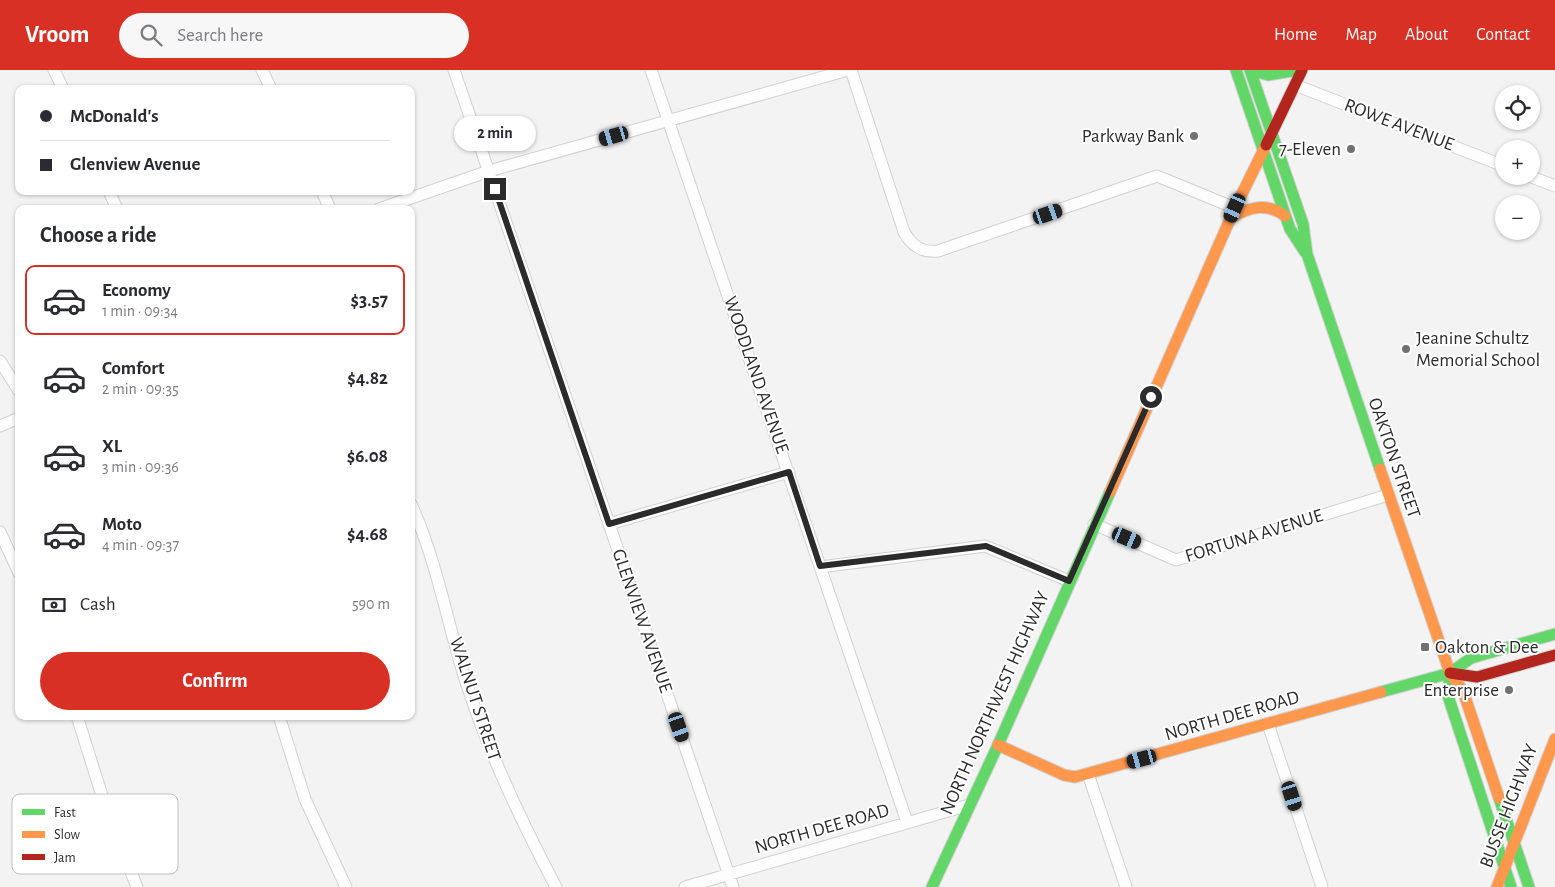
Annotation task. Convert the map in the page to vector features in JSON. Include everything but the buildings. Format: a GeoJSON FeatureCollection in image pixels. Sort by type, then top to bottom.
{"type":"FeatureCollection","features":[{"type":"Feature","properties":{"kind":"main road","name":"OAKTON STREET"},"geometry":{"type":"LineString","coordinates":[[1236,70],[1285,216],[1295,239],[1307,254]]}},
{"type":"Feature","properties":{"kind":"main road","name":"OAKTON STREET"},"geometry":{"type":"LineString","coordinates":[[1251,70],[1302,224],[1307,254],[1388,495],[1450,674],[1463,692],[1529,887]]}},
{"type":"Feature","properties":{"kind":"main road"},"geometry":{"type":"LineString","coordinates":[[1251,70],[1262,75],[1280,75],[1300,70]]}},
{"type":"Feature","properties":{"kind":"main road","name":"NORTH NORTHWEST HIGHWAY"},"geometry":{"type":"LineString","coordinates":[[932,887],[998,745],[1233,213],[1295,85],[1300,70]]}},
{"type":"Feature","properties":{"kind":"main road"},"geometry":{"type":"LineString","coordinates":[[1233,213],[1246,208],[1264,206],[1279,210],[1285,216]]}},
{"type":"Feature","properties":{"kind":"main road","name":"NORTH DEE ROAD"},"geometry":{"type":"LineString","coordinates":[[1450,674],[1471,658],[1555,634]]}},
{"type":"Feature","properties":{"kind":"main road","name":"NORTH DEE ROAD"},"geometry":{"type":"LineString","coordinates":[[998,745],[1064,775],[1075,777],[1450,674],[1477,677],[1555,655]]}},
{"type":"Feature","properties":{"kind":"main road","name":"OAKTON STREET"},"geometry":{"type":"LineString","coordinates":[[1450,674],[1448,696],[1511,887]]}},
{"type":"Feature","properties":{"kind":"main road","name":"BUSSE HIGHWAY"},"geometry":{"type":"LineString","coordinates":[[1497,887],[1555,738]]}},
{"type":"Feature","properties":{"kind":"street"},"geometry":{"type":"LineString","coordinates":[[54,70],[61,85]]}},
{"type":"Feature","properties":{"kind":"street"},"geometry":{"type":"LineString","coordinates":[[262,70],[269,85]]}},
{"type":"Feature","properties":{"kind":"street","name":"GLENVIEW AVENUE"},"geometry":{"type":"LineString","coordinates":[[454,70],[733,887]]}},
{"type":"Feature","properties":{"kind":"street","name":"WOODLAND AVENUE"},"geometry":{"type":"LineString","coordinates":[[651,70],[907,822]]}},
{"type":"Feature","properties":{"kind":"street"},"geometry":{"type":"LineString","coordinates":[[391,205],[489,171],[849,70],[904,232],[910,242],[919,249],[930,252],[938,251],[1157,176],[1233,213]]}},
{"type":"Feature","properties":{"kind":"street","name":"ROWE AVENUE"},"geometry":{"type":"LineString","coordinates":[[1295,85],[1495,163]]}},
{"type":"Feature","properties":{"kind":"street"},"geometry":{"type":"LineString","coordinates":[[1540,180],[1555,186]]}},
{"type":"Feature","properties":{"kind":"street"},"geometry":{"type":"LineString","coordinates":[[0,361],[15,385]]}},
{"type":"Feature","properties":{"kind":"street"},"geometry":{"type":"LineString","coordinates":[[0,426],[15,420]]}},
{"type":"Feature","properties":{"kind":"street"},"geometry":{"type":"LineString","coordinates":[[609,524],[789,472]]}},
{"type":"Feature","properties":{"kind":"street","name":"FORTUNA AVENUE"},"geometry":{"type":"LineString","coordinates":[[1094,524],[1176,560],[1388,495]]}},
{"type":"Feature","properties":{"kind":"street","name":"WALNUT STREET"},"geometry":{"type":"LineString","coordinates":[[415,515],[437,575],[458,656],[488,744],[505,786],[556,887]]}},
{"type":"Feature","properties":{"kind":"street"},"geometry":{"type":"LineString","coordinates":[[0,532],[15,564]]}},
{"type":"Feature","properties":{"kind":"street"},"geometry":{"type":"LineString","coordinates":[[820,566],[986,546],[1069,581]]}},
{"type":"Feature","properties":{"kind":"street"},"geometry":{"type":"LineString","coordinates":[[78,720],[101,794]]}},
{"type":"Feature","properties":{"kind":"street"},"geometry":{"type":"LineString","coordinates":[[280,720],[305,798],[346,887]]}},
{"type":"Feature","properties":{"kind":"street"},"geometry":{"type":"LineString","coordinates":[[1268,724],[1322,887]]}},
{"type":"Feature","properties":{"kind":"street"},"geometry":{"type":"LineString","coordinates":[[1088,774],[1126,887]]}},
{"type":"Feature","properties":{"kind":"street","name":"NORTH DEE ROAD"},"geometry":{"type":"LineString","coordinates":[[685,887],[969,805]]}},
{"type":"Feature","properties":{"kind":"street"},"geometry":{"type":"LineString","coordinates":[[132,874],[137,887]]}},
{"type":"Feature","properties":{"kind":"traffic: fast"},"geometry":{"type":"LineString","coordinates":[[1236,70],[1290,229],[1305,252]]}},
{"type":"Feature","properties":{"kind":"traffic: fast"},"geometry":{"type":"LineString","coordinates":[[1250,70],[1303,224],[1307,254],[1380,469]]}},
{"type":"Feature","properties":{"kind":"traffic: fast"},"geometry":{"type":"LineString","coordinates":[[1251,70],[1268,75],[1298,70]]}},
{"type":"Feature","properties":{"kind":"traffic: fast"},"geometry":{"type":"LineString","coordinates":[[932,887],[998,745],[1110,492]]}},
{"type":"Feature","properties":{"kind":"traffic: fast"},"geometry":{"type":"LineString","coordinates":[[1381,692],[1450,673],[1471,658],[1555,634]]}},
{"type":"Feature","properties":{"kind":"traffic: fast"},"geometry":{"type":"LineString","coordinates":[[1450,673],[1448,696],[1511,887]]}},
{"type":"Feature","properties":{"kind":"traffic: fast"},"geometry":{"type":"LineString","coordinates":[[1499,798],[1529,887]]}},
{"type":"Feature","properties":{"kind":"traffic: slow"},"geometry":{"type":"LineString","coordinates":[[1110,492],[1235,208],[1266,145]]}},
{"type":"Feature","properties":{"kind":"traffic: slow"},"geometry":{"type":"LineString","coordinates":[[1231,218],[1244,211],[1258,208],[1272,209],[1285,216]]}},
{"type":"Feature","properties":{"kind":"traffic: slow"},"geometry":{"type":"LineString","coordinates":[[1380,469],[1450,673],[1463,691],[1499,798]]}},
{"type":"Feature","properties":{"kind":"traffic: slow"},"geometry":{"type":"LineString","coordinates":[[998,745],[1064,775],[1075,777],[1381,692]]}},
{"type":"Feature","properties":{"kind":"traffic: slow"},"geometry":{"type":"LineString","coordinates":[[1497,887],[1555,739]]}},
{"type":"Feature","properties":{"kind":"traffic: jam"},"geometry":{"type":"LineString","coordinates":[[1266,145],[1302,70]]}},
{"type":"Feature","properties":{"kind":"traffic: jam"},"geometry":{"type":"LineString","coordinates":[[1450,673],[1477,677],[1555,655]]}},
{"type":"Feature","properties":{"kind":"place","name":"Parkway Bank"},"geometry":{"type":"Point","coordinates":[1194,136]}},
{"type":"Feature","properties":{"kind":"place","name":"7-Eleven"},"geometry":{"type":"Point","coordinates":[1351,149]}},
{"type":"Feature","properties":{"kind":"place","name":"Jeanine Schultz Memorial School"},"geometry":{"type":"Point","coordinates":[1406,349]}},
{"type":"Feature","properties":{"kind":"place","name":"Oakton & Dee"},"geometry":{"type":"Point","coordinates":[1425,647]}},
{"type":"Feature","properties":{"kind":"place","name":"Enterprise"},"geometry":{"type":"Point","coordinates":[1509,690]}},
{"type":"Feature","properties":{"kind":"route"},"geometry":{"type":"LineString","coordinates":[[495,189],[609,524],[789,472],[820,566],[986,546],[1069,581],[1151,397]]}}]}
